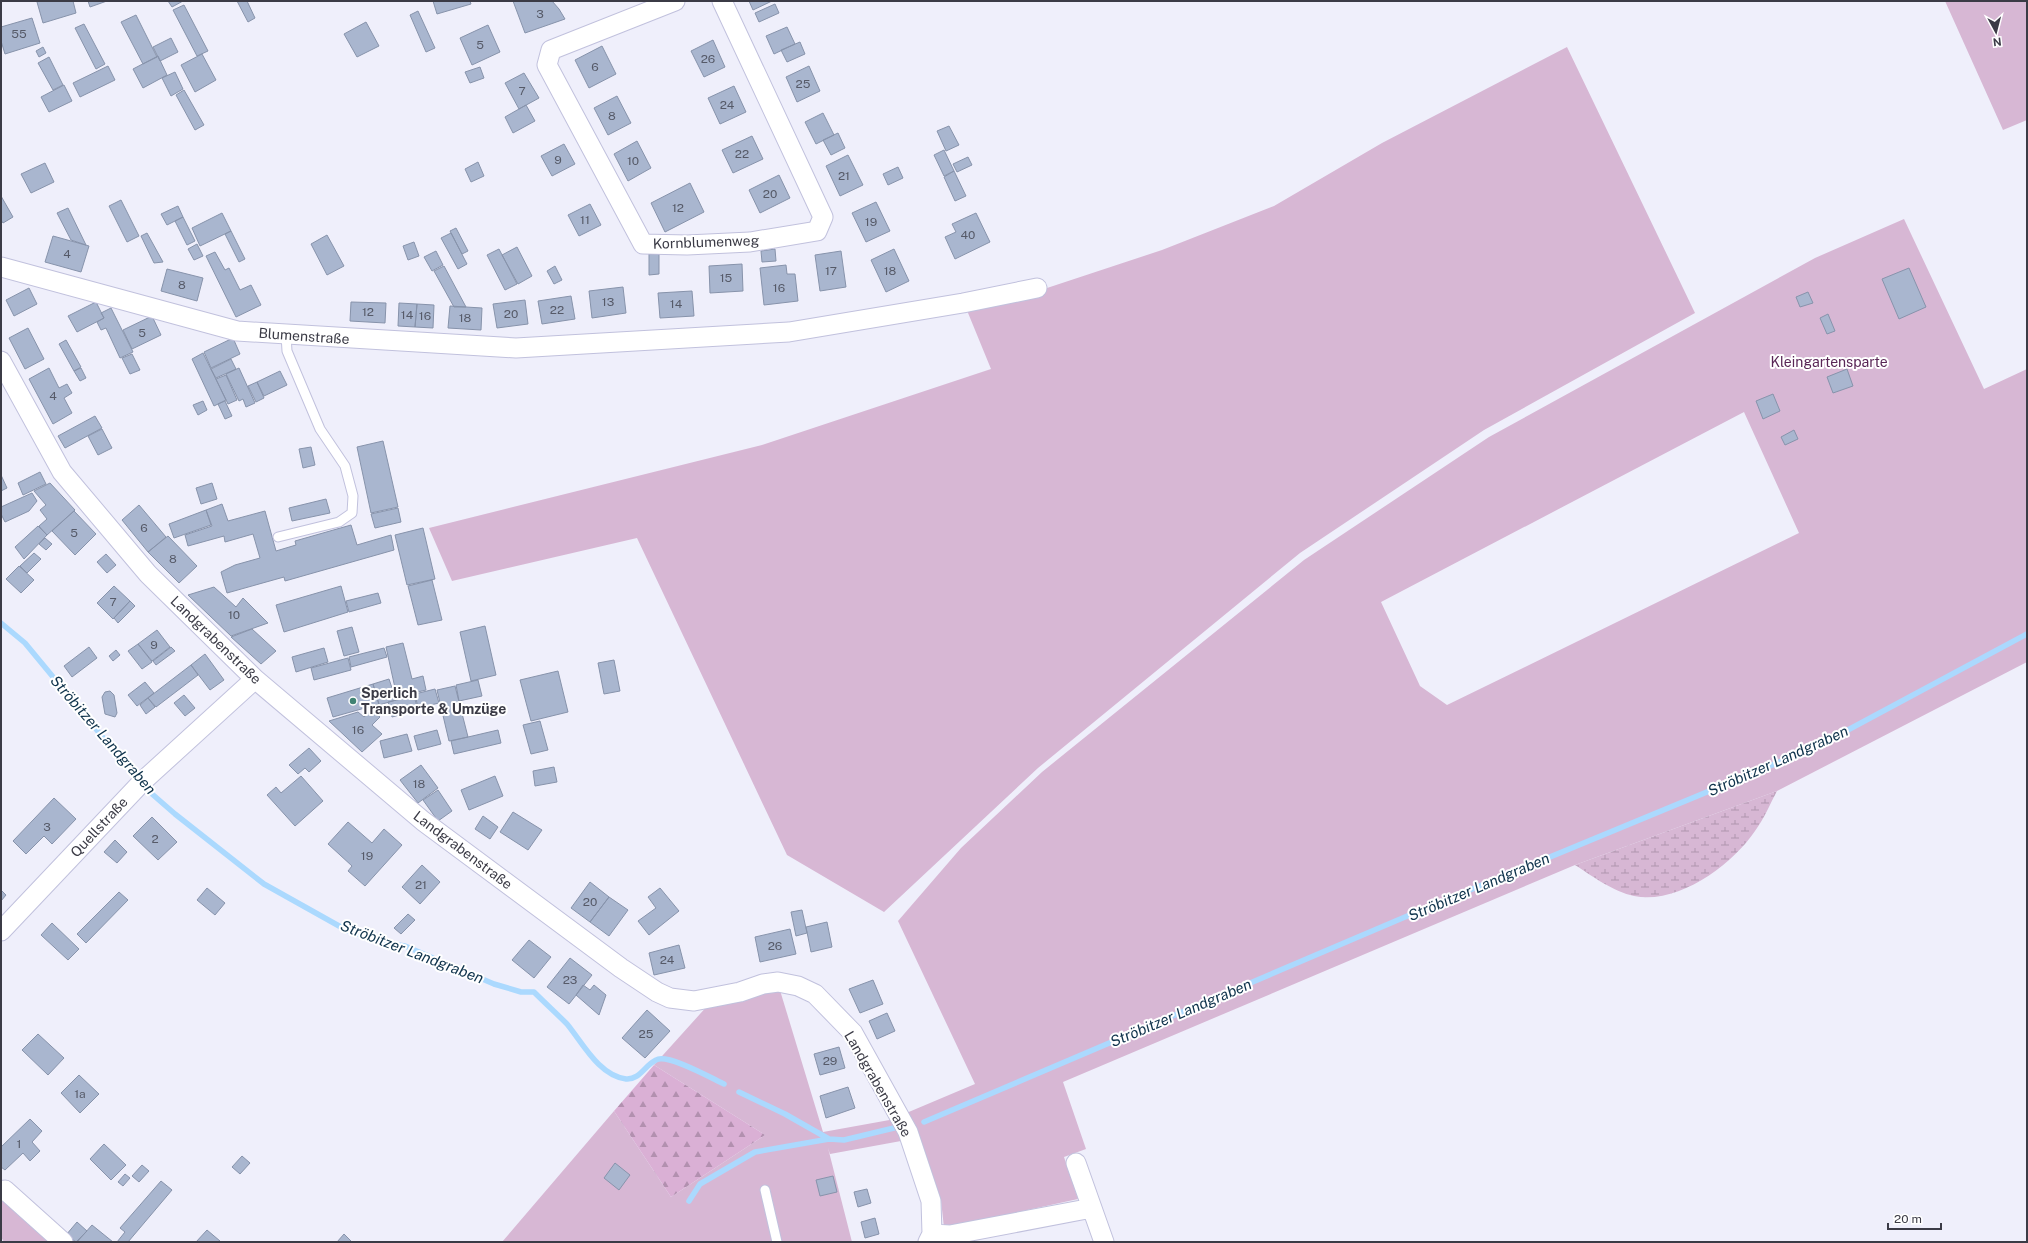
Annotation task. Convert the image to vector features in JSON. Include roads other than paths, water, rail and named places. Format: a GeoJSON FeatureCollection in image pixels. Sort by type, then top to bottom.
{"type":"FeatureCollection","features":[{"type":"Feature","properties":{"kind":"street","name":"Kornblumenweg"},"geometry":{"type":"LineString","coordinates":[[675,1],[649,6],[551,50],[547,65],[642,244],[687,245],[750,242],[818,231],[823,217],[722,1]]}},
{"type":"Feature","properties":{"kind":"street","name":"Blumenstraße"},"geometry":{"type":"LineString","coordinates":[[1,268],[237,331],[516,348],[789,332],[963,303],[1037,288]]}},
{"type":"Feature","properties":{"kind":"street","name":"Landgrabenstraße"},"geometry":{"type":"LineString","coordinates":[[1,361],[62,472],[148,574],[255,679],[423,821],[621,968],[657,992],[670,998],[694,1001],[740,992],[763,984],[778,982],[798,986],[816,994],[853,1034],[908,1132],[931,1201],[930,1238],[1092,1208]]}},
{"type":"Feature","properties":{"kind":"street","name":"Quellstraße"},"geometry":{"type":"LineString","coordinates":[[1,931],[140,784],[255,679]]}},
{"type":"Feature","properties":{"kind":"street"},"geometry":{"type":"LineString","coordinates":[[1076,1163],[1104,1242]]}},
{"type":"Feature","properties":{"kind":"street"},"geometry":{"type":"LineString","coordinates":[[1,1191],[5,1190],[63,1242]]}},
{"type":"Feature","properties":{"kind":"lane"},"geometry":{"type":"LineString","coordinates":[[278,537],[339,522],[352,513],[353,496],[345,466],[320,429],[287,351],[286,335]]}},
{"type":"Feature","properties":{"kind":"lane"},"geometry":{"type":"LineString","coordinates":[[765,1190],[777,1242]]}},
{"type":"Feature","properties":{"kind":"waterway","name":"Ströbitzer Landgraben"},"geometry":{"type":"LineString","coordinates":[[1,623],[25,643],[144,787],[175,814],[264,884],[348,931],[385,943],[405,946],[494,984],[521,992],[534,992],[567,1024],[599,1065],[616,1077],[631,1079],[639,1075],[652,1062],[662,1059],[679,1063],[724,1084]]}},
{"type":"Feature","properties":{"kind":"waterway","name":"Ströbitzer Landgraben"},"geometry":{"type":"LineString","coordinates":[[924,1122],[1412,914],[1818,746],[2027,634]]}},
{"type":"Feature","properties":{"kind":"waterway","name":"Ströbitzer Landgraben"},"geometry":{"type":"LineString","coordinates":[[739,1092],[785,1114],[829,1139],[844,1140],[894,1128]]}},
{"type":"Feature","properties":{"kind":"waterway"},"geometry":{"type":"LineString","coordinates":[[689,1201],[700,1184],[755,1152],[829,1139]]}},
{"type":"Feature","properties":{"kind":"place","name":"Sperlich Transporte & Umzüge"},"geometry":{"type":"Point","coordinates":[353,701]}},
{"type":"Feature","properties":{"kind":"park label","name":"Kleingartensparte"},"geometry":{"type":"Point","coordinates":[1829,362]}}]}
